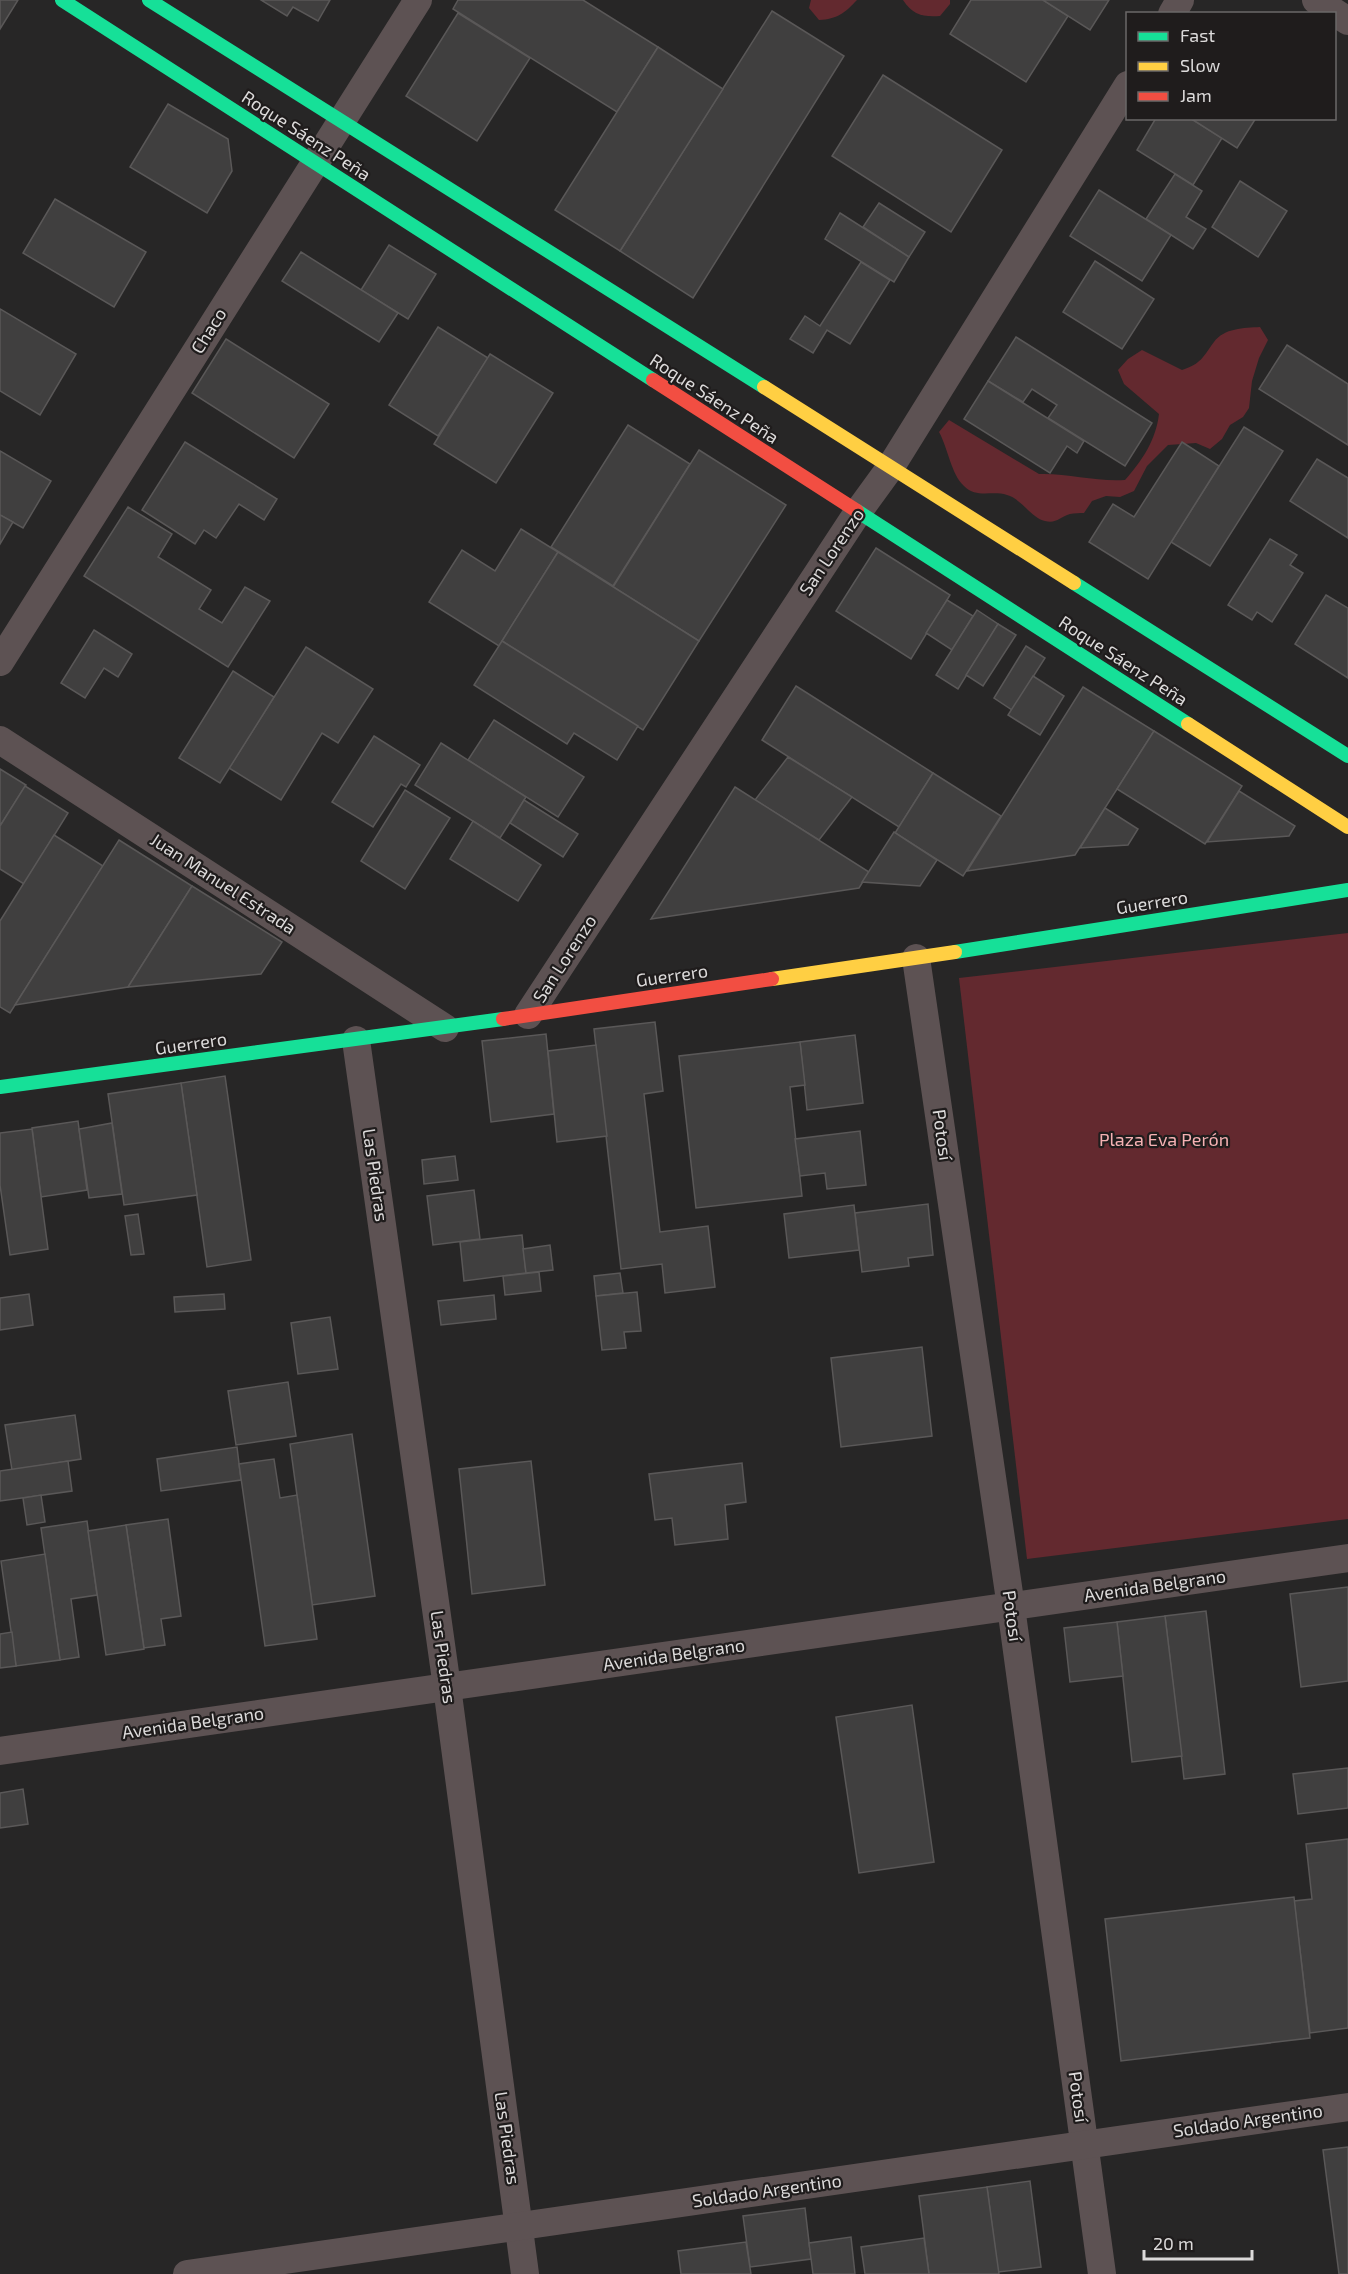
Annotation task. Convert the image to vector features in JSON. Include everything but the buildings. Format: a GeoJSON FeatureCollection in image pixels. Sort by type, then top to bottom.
{"type":"FeatureCollection","features":[{"type":"Feature","properties":{"kind":"street","name":"Roque Sáenz Peña"},"geometry":{"type":"LineString","coordinates":[[62,0],[1348,827]]}},
{"type":"Feature","properties":{"kind":"street","name":"Roque Sáenz Peña"},"geometry":{"type":"LineString","coordinates":[[149,0],[1348,756]]}},
{"type":"Feature","properties":{"kind":"street","name":"Chaco"},"geometry":{"type":"LineString","coordinates":[[0,662],[418,0]]}},
{"type":"Feature","properties":{"kind":"street"},"geometry":{"type":"LineString","coordinates":[[1316,0],[1334,12]]}},
{"type":"Feature","properties":{"kind":"street","name":"San Lorenzo"},"geometry":{"type":"LineString","coordinates":[[528,1015],[858,512],[890,468],[1126,88]]}},
{"type":"Feature","properties":{"kind":"street","name":"Juan Manuel Estrada"},"geometry":{"type":"LineString","coordinates":[[0,740],[445,1028]]}},
{"type":"Feature","properties":{"kind":"street","name":"Guerrero"},"geometry":{"type":"LineString","coordinates":[[0,1087],[445,1028],[916,958],[1348,890]]}},
{"type":"Feature","properties":{"kind":"street","name":"Potosí"},"geometry":{"type":"LineString","coordinates":[[916,958],[1011,1607],[1102,2274]]}},
{"type":"Feature","properties":{"kind":"street","name":"Las Piedras"},"geometry":{"type":"LineString","coordinates":[[356,1040],[447,1687],[525,2274]]}},
{"type":"Feature","properties":{"kind":"street","name":"Avenida Belgrano"},"geometry":{"type":"LineString","coordinates":[[0,1751],[1348,1557]]}},
{"type":"Feature","properties":{"kind":"street","name":"Soldado Argentino"},"geometry":{"type":"LineString","coordinates":[[187,2274],[1348,2108]]}},
{"type":"Feature","properties":{"kind":"green space"},"geometry":{"type":"Polygon","coordinates":[[[811,0],[857,0],[840,14],[819,20],[809,8],[811,0]]]}},
{"type":"Feature","properties":{"kind":"green space"},"geometry":{"type":"Polygon","coordinates":[[[903,0],[950,0],[950,4],[940,16],[928,16],[914,12],[903,0]]]}},
{"type":"Feature","properties":{"kind":"green space"},"geometry":{"type":"Polygon","coordinates":[[[1260,327],[1268,340],[1259,358],[1252,381],[1249,408],[1243,417],[1230,425],[1222,439],[1210,449],[1196,443],[1168,445],[1147,466],[1134,491],[1120,497],[1106,496],[1092,501],[1084,513],[1070,514],[1049,522],[1035,516],[1017,500],[1007,495],[969,490],[956,475],[939,432],[949,420],[1039,474],[1125,480],[1147,450],[1155,433],[1159,414],[1124,384],[1118,370],[1128,359],[1142,350],[1182,370],[1198,362],[1223,334],[1260,327]]]}},
{"type":"Feature","properties":{"kind":"green space","name":"Plaza Eva Perón"},"geometry":{"type":"Polygon","coordinates":[[[1348,933],[1348,1519],[1027,1559],[959,978],[1348,933]]]}},
{"type":"Feature","properties":{"kind":"traffic: fast"},"geometry":{"type":"LineString","coordinates":[[62,0],[653,380]]}},
{"type":"Feature","properties":{"kind":"traffic: fast"},"geometry":{"type":"LineString","coordinates":[[149,0],[764,387]]}},
{"type":"Feature","properties":{"kind":"traffic: fast"},"geometry":{"type":"LineString","coordinates":[[857,511],[1188,724]]}},
{"type":"Feature","properties":{"kind":"traffic: fast"},"geometry":{"type":"LineString","coordinates":[[1074,583],[1348,756]]}},
{"type":"Feature","properties":{"kind":"traffic: fast"},"geometry":{"type":"LineString","coordinates":[[955,952],[1348,890]]}},
{"type":"Feature","properties":{"kind":"traffic: fast"},"geometry":{"type":"LineString","coordinates":[[0,1087],[503,1019]]}},
{"type":"Feature","properties":{"kind":"traffic: slow"},"geometry":{"type":"LineString","coordinates":[[764,387],[1074,583]]}},
{"type":"Feature","properties":{"kind":"traffic: slow"},"geometry":{"type":"LineString","coordinates":[[1188,724],[1348,827]]}},
{"type":"Feature","properties":{"kind":"traffic: slow"},"geometry":{"type":"LineString","coordinates":[[772,979],[955,952]]}},
{"type":"Feature","properties":{"kind":"traffic: jam"},"geometry":{"type":"LineString","coordinates":[[653,380],[857,511]]}},
{"type":"Feature","properties":{"kind":"traffic: jam"},"geometry":{"type":"LineString","coordinates":[[503,1019],[772,979]]}}]}
